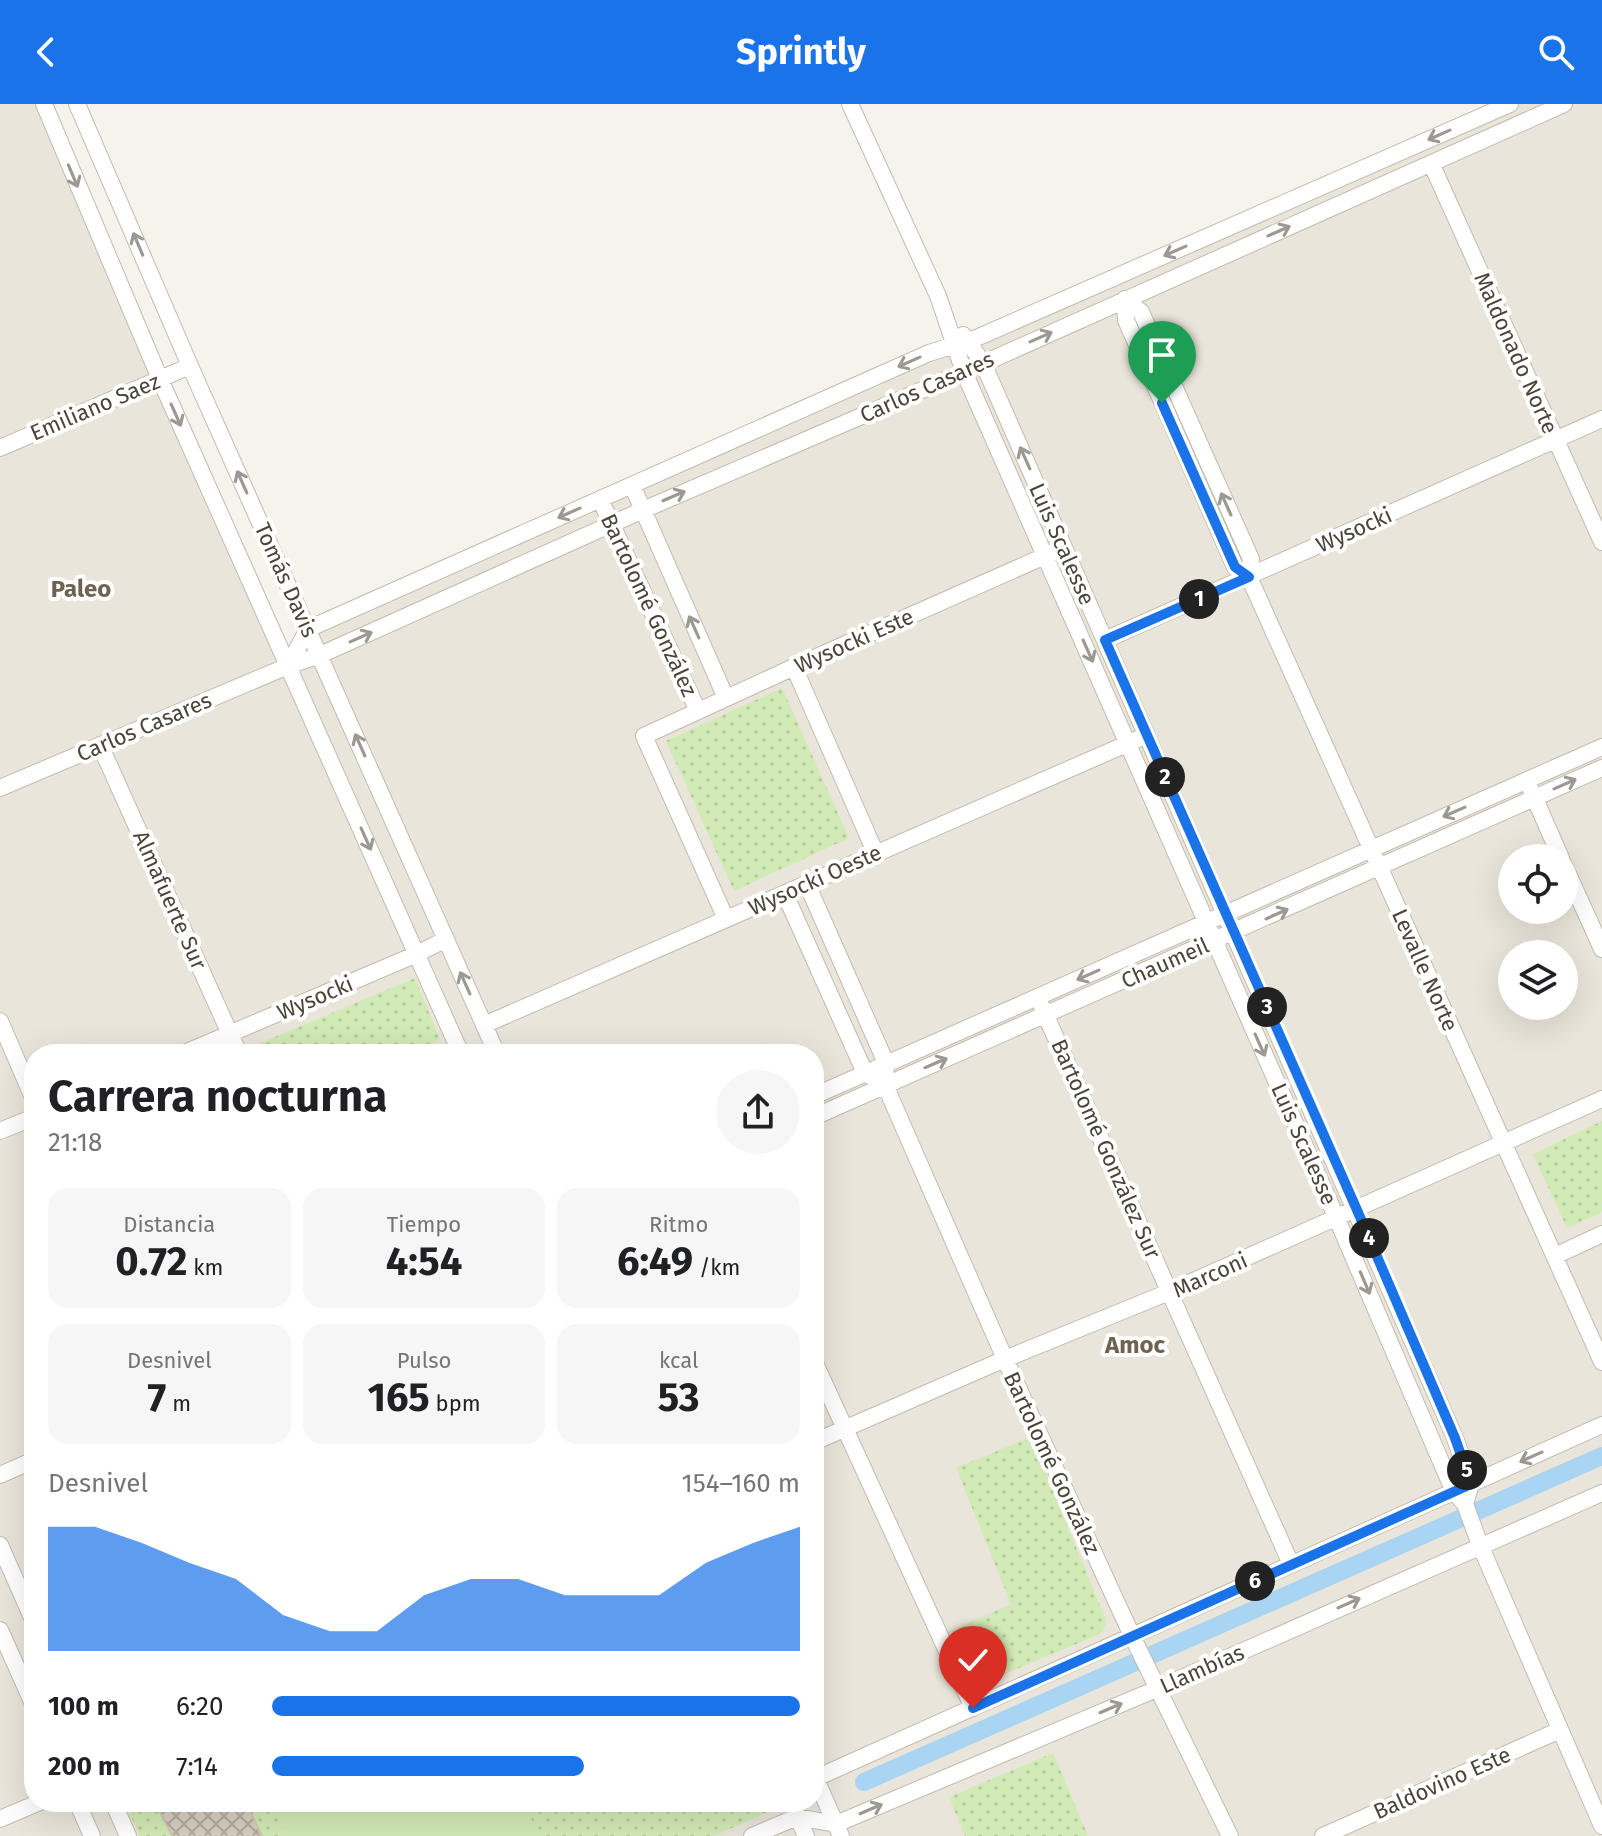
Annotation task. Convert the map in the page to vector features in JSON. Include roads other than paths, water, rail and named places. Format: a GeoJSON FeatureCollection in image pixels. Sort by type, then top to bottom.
{"type":"FeatureCollection","features":[{"type":"Feature","properties":{"kind":"street","name":"Tomás Davis"},"geometry":{"type":"LineString","coordinates":[[44,104],[160,379],[457,1044]]}},
{"type":"Feature","properties":{"kind":"street","name":"Tomás Davis"},"geometry":{"type":"LineString","coordinates":[[77,104],[190,366],[493,1044]]}},
{"type":"Feature","properties":{"kind":"street","name":"Luis Scalesse"},"geometry":{"type":"LineString","coordinates":[[850,104],[960,343],[964,372],[1601,1819]]}},
{"type":"Feature","properties":{"kind":"street","name":"Carlos Casares"},"geometry":{"type":"LineString","coordinates":[[308,629],[929,353],[960,343],[1510,104]]}},
{"type":"Feature","properties":{"kind":"street","name":"Carlos Casares"},"geometry":{"type":"LineString","coordinates":[[0,787],[320,655],[612,523],[964,372],[1564,104]]}},
{"type":"Feature","properties":{"kind":"street","name":"Maldonado Norte"},"geometry":{"type":"LineString","coordinates":[[1431,163],[1602,542]]}},
{"type":"Feature","properties":{"kind":"street","name":"Levalle Norte"},"geometry":{"type":"LineString","coordinates":[[1125,299],[1141,312],[1251,559],[1249,577],[1602,1362]]}},
{"type":"Feature","properties":{"kind":"street","name":"Luis Scalesse"},"geometry":{"type":"LineString","coordinates":[[960,343],[983,363],[1357,1210],[1455,1438],[1471,1484]]}},
{"type":"Feature","properties":{"kind":"street","name":"Emiliano Saez"},"geometry":{"type":"LineString","coordinates":[[0,448],[190,366]]}},
{"type":"Feature","properties":{"kind":"street","name":"Wysocki"},"geometry":{"type":"LineString","coordinates":[[1105,640],[1602,419]]}},
{"type":"Feature","properties":{"kind":"street","name":"Bartolomé González"},"geometry":{"type":"LineString","coordinates":[[632,485],[726,698]]}},
{"type":"Feature","properties":{"kind":"street","name":"Bartolomé González"},"geometry":{"type":"LineString","coordinates":[[600,499],[698,711]]}},
{"type":"Feature","properties":{"kind":"street","name":"Wysocki Este"},"geometry":{"type":"LineString","coordinates":[[726,919],[644,736],[1064,547]]}},
{"type":"Feature","properties":{"kind":"street"},"geometry":{"type":"LineString","coordinates":[[288,666],[308,629]]}},
{"type":"Feature","properties":{"kind":"street"},"geometry":{"type":"LineString","coordinates":[[794,667],[876,854]]}},
{"type":"Feature","properties":{"kind":"street","name":"Wysocki Oeste"},"geometry":{"type":"LineString","coordinates":[[484,1025],[1146,735]]}},
{"type":"Feature","properties":{"kind":"street","name":"Almafuerte Sur"},"geometry":{"type":"LineString","coordinates":[[100,745],[234,1044]]}},
{"type":"Feature","properties":{"kind":"street","name":"Chaumeil"},"geometry":{"type":"LineString","coordinates":[[824,1091],[1602,747]]}},
{"type":"Feature","properties":{"kind":"street","name":"Chaumeil"},"geometry":{"type":"LineString","coordinates":[[824,1112],[1602,768]]}},
{"type":"Feature","properties":{"kind":"street"},"geometry":{"type":"LineString","coordinates":[[1526,780],[1555,844]]}},
{"type":"Feature","properties":{"kind":"street","name":"Bartolomé González"},"geometry":{"type":"LineString","coordinates":[[807,884],[886,1063],[885,1085],[1005,1359],[1136,1645],[1230,1836]]}},
{"type":"Feature","properties":{"kind":"street"},"geometry":{"type":"LineString","coordinates":[[785,894],[865,1073],[885,1085]]}},
{"type":"Feature","properties":{"kind":"street"},"geometry":{"type":"LineString","coordinates":[[1578,896],[1602,949]]}},
{"type":"Feature","properties":{"kind":"street","name":"Wysocki"},"geometry":{"type":"LineString","coordinates":[[206,1044],[446,939]]}},
{"type":"Feature","properties":{"kind":"street","name":"Bartolomé González Sur"},"geometry":{"type":"LineString","coordinates":[[1037,998],[1291,1564]]}},
{"type":"Feature","properties":{"kind":"street"},"geometry":{"type":"LineString","coordinates":[[0,1021],[24,1077]]}},
{"type":"Feature","properties":{"kind":"street","name":"Marconi"},"geometry":{"type":"LineString","coordinates":[[824,1438],[1337,1219],[1602,1099]]}},
{"type":"Feature","properties":{"kind":"street"},"geometry":{"type":"LineString","coordinates":[[0,1131],[24,1121]]}},
{"type":"Feature","properties":{"kind":"street"},"geometry":{"type":"LineString","coordinates":[[1555,1256],[1602,1234]]}},
{"type":"Feature","properties":{"kind":"street"},"geometry":{"type":"LineString","coordinates":[[824,1384],[973,1708]]}},
{"type":"Feature","properties":{"kind":"street"},"geometry":{"type":"LineString","coordinates":[[824,1774],[973,1708],[1136,1645],[1291,1564],[1460,1498],[1471,1484],[1602,1425]]}},
{"type":"Feature","properties":{"kind":"street"},"geometry":{"type":"LineString","coordinates":[[0,1475],[24,1464]]}},
{"type":"Feature","properties":{"kind":"street","name":"Llambías"},"geometry":{"type":"LineString","coordinates":[[838,1830],[1602,1493]]}},
{"type":"Feature","properties":{"kind":"street"},"geometry":{"type":"LineString","coordinates":[[0,1545],[24,1599]]}},
{"type":"Feature","properties":{"kind":"street"},"geometry":{"type":"LineString","coordinates":[[0,1630],[24,1684]]}},
{"type":"Feature","properties":{"kind":"street","name":"Baldovino Este"},"geometry":{"type":"LineString","coordinates":[[1323,1836],[1560,1730]]}},
{"type":"Feature","properties":{"kind":"street"},"geometry":{"type":"LineString","coordinates":[[824,1798],[838,1830]]}},
{"type":"Feature","properties":{"kind":"street"},"geometry":{"type":"LineString","coordinates":[[0,1819],[24,1809]]}},
{"type":"Feature","properties":{"kind":"street"},"geometry":{"type":"LineString","coordinates":[[81,1812],[92,1836]]}},
{"type":"Feature","properties":{"kind":"street"},"geometry":{"type":"LineString","coordinates":[[117,1812],[128,1836]]}},
{"type":"Feature","properties":{"kind":"street"},"geometry":{"type":"LineString","coordinates":[[752,1836],[789,1812]]}},
{"type":"Feature","properties":{"kind":"street"},"geometry":{"type":"LineString","coordinates":[[799,1812],[806,1836]]}},
{"type":"Feature","properties":{"kind":"street"},"geometry":{"type":"LineString","coordinates":[[806,1812],[838,1830]]}},
{"type":"Feature","properties":{"kind":"waterway"},"geometry":{"type":"LineString","coordinates":[[864,1782],[1602,1456]]}},
{"type":"Feature","properties":{"kind":"district","name":"Paleo"},"geometry":{"type":"Point","coordinates":[81,589]}},
{"type":"Feature","properties":{"kind":"district","name":"Amoc"},"geometry":{"type":"Point","coordinates":[1135,1345]}}]}
